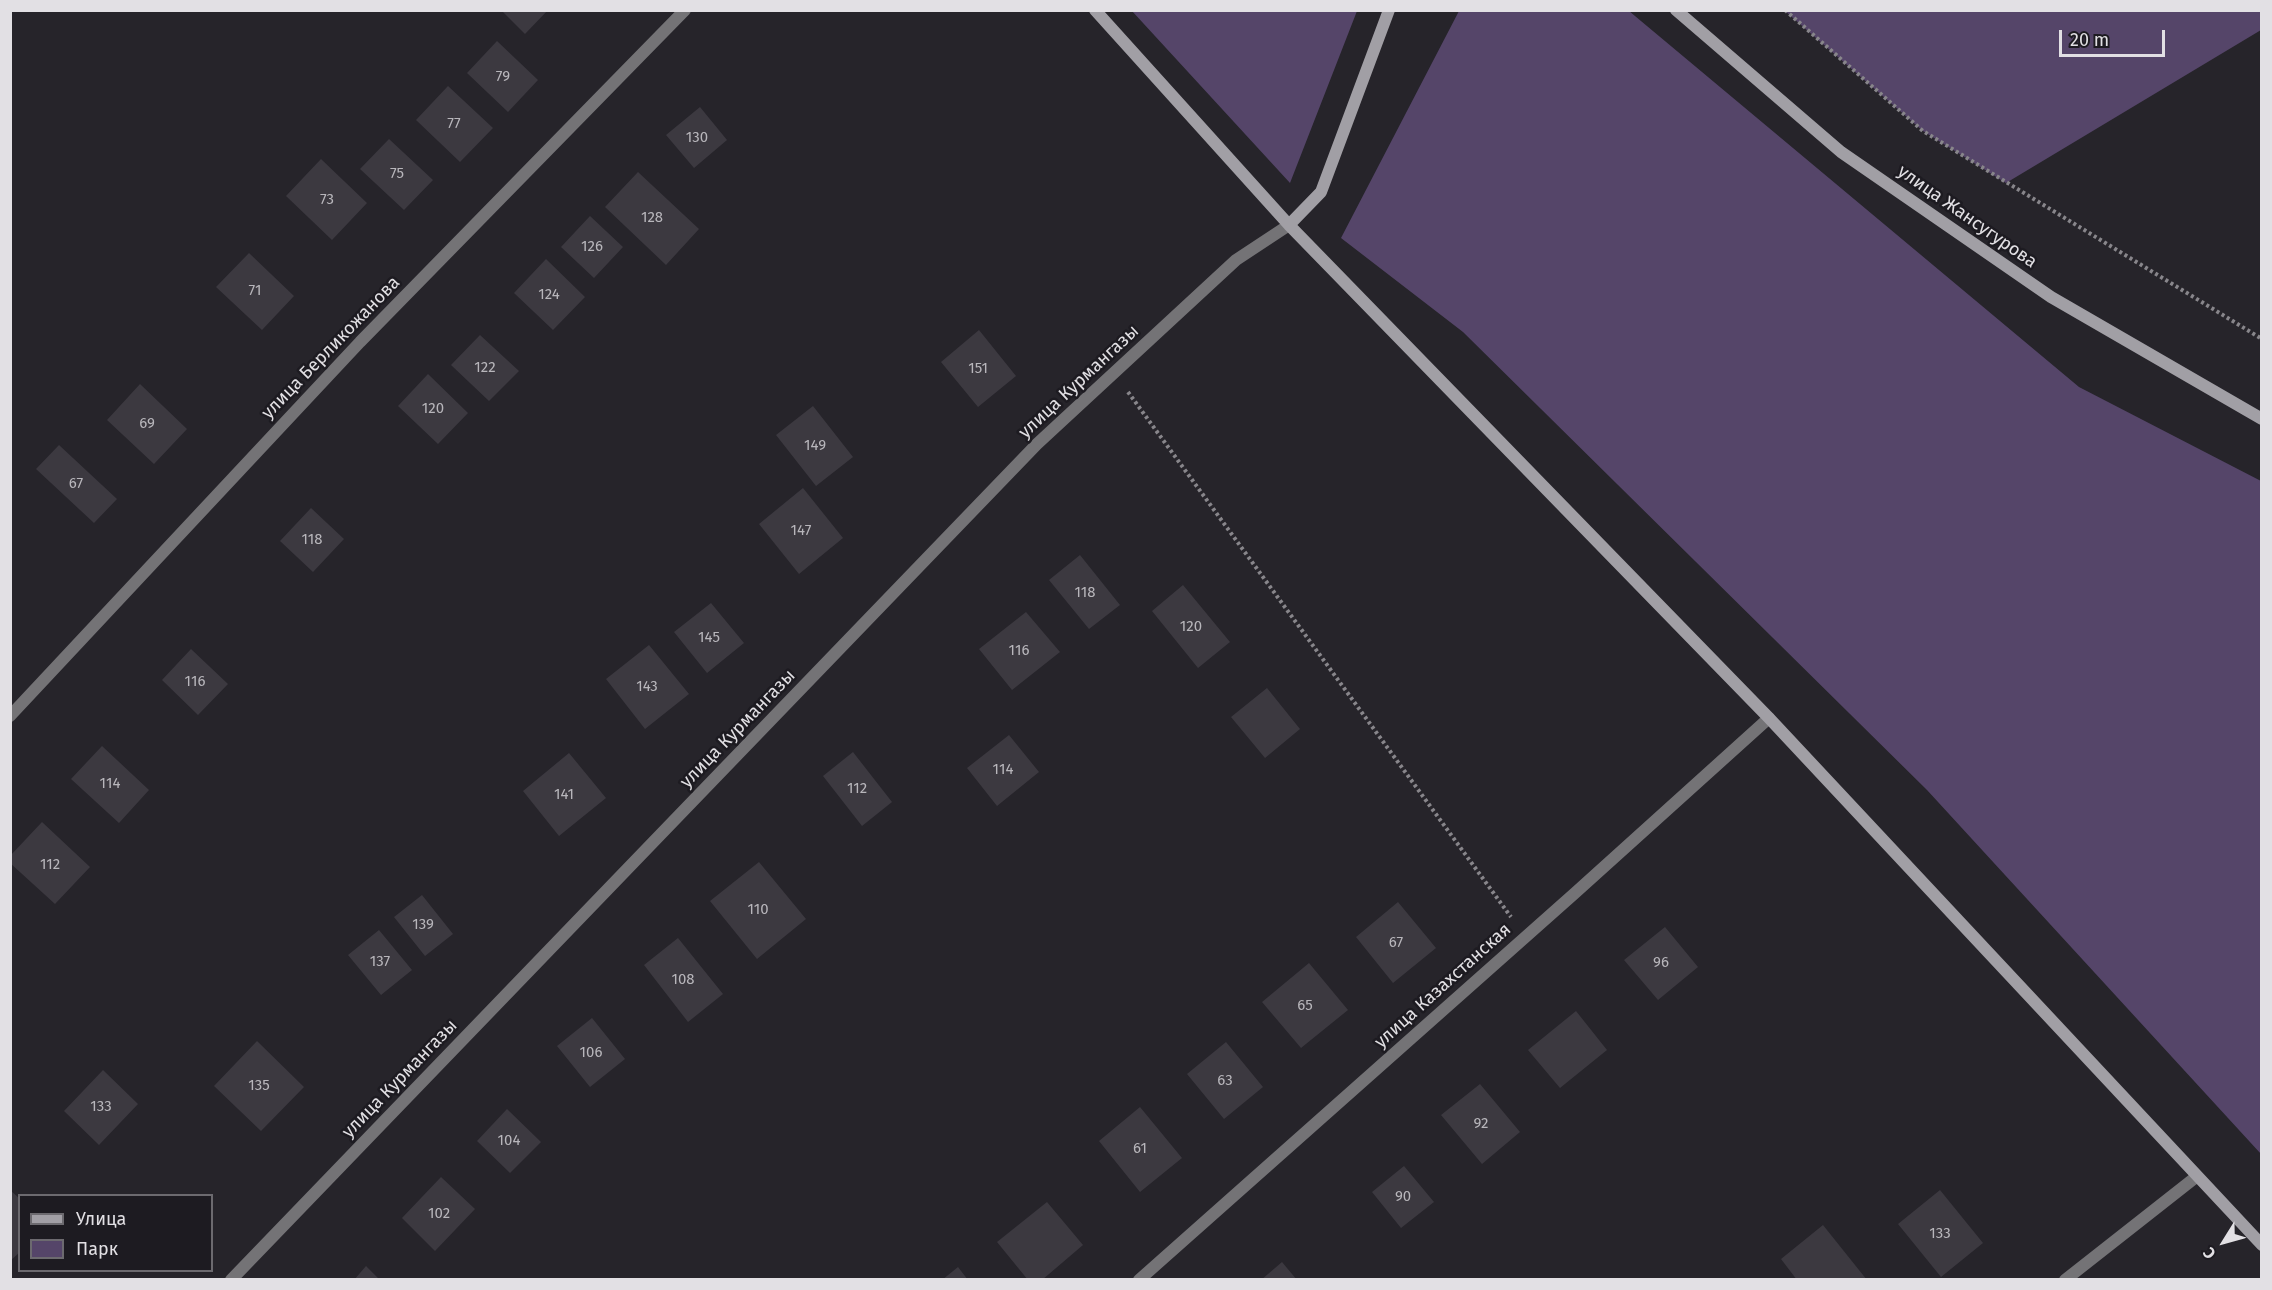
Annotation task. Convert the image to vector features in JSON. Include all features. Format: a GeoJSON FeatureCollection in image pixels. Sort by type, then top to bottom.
{"type":"FeatureCollection","features":[{"type":"Feature","properties":{"kind":"main road"},"geometry":{"type":"LineString","coordinates":[[1088,10],[1098,15],[1289,225],[1768,718],[2262,1245]]}},
{"type":"Feature","properties":{"kind":"main road"},"geometry":{"type":"LineString","coordinates":[[1289,225],[1321,192],[1389,10]]}},
{"type":"Feature","properties":{"kind":"main road","name":"улица Жансугурова"},"geometry":{"type":"LineString","coordinates":[[1676,10],[1841,152],[2051,297],[2262,419]]}},
{"type":"Feature","properties":{"kind":"street","name":"улица Берликожанова"},"geometry":{"type":"LineString","coordinates":[[10,716],[360,342],[685,10]]}},
{"type":"Feature","properties":{"kind":"street","name":"улица Курмангазы"},"geometry":{"type":"LineString","coordinates":[[231,1280],[1037,444],[1236,260],[1289,225]]}},
{"type":"Feature","properties":{"kind":"street","name":"улица Казахстанская"},"geometry":{"type":"LineString","coordinates":[[1139,1280],[1526,937],[1768,718]]}},
{"type":"Feature","properties":{"kind":"street"},"geometry":{"type":"LineString","coordinates":[[2065,1280],[2196,1177]]}},
{"type":"Feature","properties":{"kind":"path"},"geometry":{"type":"LineString","coordinates":[[1785,10],[1923,131],[2262,339]]}},
{"type":"Feature","properties":{"kind":"path"},"geometry":{"type":"LineString","coordinates":[[1114,373],[1526,937]]}},
{"type":"Feature","properties":{"kind":"green space"},"geometry":{"type":"Polygon","coordinates":[[[2261,10],[2261,30],[2006,183],[1923,131],[1785,11],[2261,10]]]}},
{"type":"Feature","properties":{"kind":"green space"},"geometry":{"type":"Polygon","coordinates":[[[1132,11],[1357,11],[1290,183],[1132,11]]]}},
{"type":"Feature","properties":{"kind":"green space"},"geometry":{"type":"Polygon","coordinates":[[[1459,11],[1629,11],[2079,387],[2261,481],[2261,1154],[1927,790],[1463,332],[1341,238],[1459,11]]]}},
{"type":"Feature","properties":{"kind":"building"},"geometry":{"type":"Polygon","coordinates":[[[501,10],[548,10],[525,34],[501,10]]]}},
{"type":"Feature","properties":{"kind":"building"},"geometry":{"type":"Polygon","coordinates":[[[497,41],[538,80],[508,112],[467,73],[497,41]]]}},
{"type":"Feature","properties":{"kind":"building"},"geometry":{"type":"Polygon","coordinates":[[[448,86],[493,128],[460,162],[416,120],[448,86]]]}},
{"type":"Feature","properties":{"kind":"building"},"geometry":{"type":"Polygon","coordinates":[[[700,107],[727,140],[694,168],[666,135],[700,107]]]}},
{"type":"Feature","properties":{"kind":"building"},"geometry":{"type":"Polygon","coordinates":[[[389,139],[433,180],[404,210],[360,169],[389,139]]]}},
{"type":"Feature","properties":{"kind":"building"},"geometry":{"type":"Polygon","coordinates":[[[321,159],[367,203],[332,240],[286,196],[321,159]]]}},
{"type":"Feature","properties":{"kind":"building"},"geometry":{"type":"Polygon","coordinates":[[[638,172],[699,229],[666,265],[605,207],[638,172]]]}},
{"type":"Feature","properties":{"kind":"building"},"geometry":{"type":"Polygon","coordinates":[[[590,216],[623,247],[594,278],[561,247],[590,216]]]}},
{"type":"Feature","properties":{"kind":"building"},"geometry":{"type":"Polygon","coordinates":[[[249,253],[294,296],[262,330],[216,287],[249,253]]]}},
{"type":"Feature","properties":{"kind":"building"},"geometry":{"type":"Polygon","coordinates":[[[546,259],[585,297],[553,330],[514,293],[546,259]]]}},
{"type":"Feature","properties":{"kind":"building"},"geometry":{"type":"Polygon","coordinates":[[[979,330],[1016,376],[978,407],[941,362],[979,330]]]}},
{"type":"Feature","properties":{"kind":"building"},"geometry":{"type":"Polygon","coordinates":[[[480,335],[519,371],[489,401],[451,365],[480,335]]]}},
{"type":"Feature","properties":{"kind":"building"},"geometry":{"type":"Polygon","coordinates":[[[428,374],[468,413],[438,444],[398,406],[428,374]]]}},
{"type":"Feature","properties":{"kind":"building"},"geometry":{"type":"Polygon","coordinates":[[[140,384],[187,429],[154,464],[107,420],[140,384]]]}},
{"type":"Feature","properties":{"kind":"building"},"geometry":{"type":"Polygon","coordinates":[[[813,406],[853,457],[816,486],[776,435],[813,406]]]}},
{"type":"Feature","properties":{"kind":"building"},"geometry":{"type":"Polygon","coordinates":[[[59,445],[117,499],[94,523],[36,469],[59,445]]]}},
{"type":"Feature","properties":{"kind":"building"},"geometry":{"type":"Polygon","coordinates":[[[803,488],[843,538],[799,574],[759,524],[803,488]]]}},
{"type":"Feature","properties":{"kind":"building"},"geometry":{"type":"Polygon","coordinates":[[[311,508],[344,539],[313,572],[280,541],[311,508]]]}},
{"type":"Feature","properties":{"kind":"building"},"geometry":{"type":"Polygon","coordinates":[[[1080,555],[1120,605],[1089,629],[1049,580],[1080,555]]]}},
{"type":"Feature","properties":{"kind":"building"},"geometry":{"type":"Polygon","coordinates":[[[1183,585],[1230,642],[1198,668],[1152,611],[1183,585]]]}},
{"type":"Feature","properties":{"kind":"building"},"geometry":{"type":"Polygon","coordinates":[[[711,603],[744,643],[707,673],[674,632],[711,603]]]}},
{"type":"Feature","properties":{"kind":"building"},"geometry":{"type":"Polygon","coordinates":[[[1026,612],[1060,652],[1012,690],[979,649],[1026,612]]]}},
{"type":"Feature","properties":{"kind":"building"},"geometry":{"type":"Polygon","coordinates":[[[649,645],[689,694],[645,729],[606,679],[649,645]]]}},
{"type":"Feature","properties":{"kind":"building"},"geometry":{"type":"Polygon","coordinates":[[[191,649],[228,684],[198,715],[162,680],[191,649]]]}},
{"type":"Feature","properties":{"kind":"building"},"geometry":{"type":"Polygon","coordinates":[[[1267,688],[1300,729],[1265,758],[1231,717],[1267,688]]]}},
{"type":"Feature","properties":{"kind":"building"},"geometry":{"type":"Polygon","coordinates":[[[1009,735],[1039,772],[997,806],[967,768],[1009,735]]]}},
{"type":"Feature","properties":{"kind":"building"},"geometry":{"type":"Polygon","coordinates":[[[102,746],[149,790],[119,823],[71,779],[102,746]]]}},
{"type":"Feature","properties":{"kind":"building"},"geometry":{"type":"Polygon","coordinates":[[[853,752],[892,802],[862,826],[823,776],[853,752]]]}},
{"type":"Feature","properties":{"kind":"building"},"geometry":{"type":"Polygon","coordinates":[[[569,753],[606,798],[559,836],[523,791],[569,753]]]}},
{"type":"Feature","properties":{"kind":"building"},"geometry":{"type":"Polygon","coordinates":[[[42,822],[90,867],[55,904],[10,863],[10,856],[42,822]]]}},
{"type":"Feature","properties":{"kind":"building"},"geometry":{"type":"Polygon","coordinates":[[[759,862],[806,919],[757,959],[710,901],[759,862]]]}},
{"type":"Feature","properties":{"kind":"building"},"geometry":{"type":"Polygon","coordinates":[[[422,895],[453,934],[425,956],[394,917],[422,895]]]}},
{"type":"Feature","properties":{"kind":"building"},"geometry":{"type":"Polygon","coordinates":[[[1398,902],[1436,948],[1393,983],[1356,937],[1398,902]]]}},
{"type":"Feature","properties":{"kind":"building"},"geometry":{"type":"Polygon","coordinates":[[[1665,927],[1698,967],[1658,1000],[1624,960],[1665,927]]]}},
{"type":"Feature","properties":{"kind":"building"},"geometry":{"type":"Polygon","coordinates":[[[379,930],[412,970],[381,995],[348,955],[379,930]]]}},
{"type":"Feature","properties":{"kind":"building"},"geometry":{"type":"Polygon","coordinates":[[[678,938],[723,994],[688,1022],[644,965],[678,938]]]}},
{"type":"Feature","properties":{"kind":"building"},"geometry":{"type":"Polygon","coordinates":[[[1309,963],[1348,1010],[1301,1048],[1262,1002],[1309,963]]]}},
{"type":"Feature","properties":{"kind":"building"},"geometry":{"type":"Polygon","coordinates":[[[1576,1011],[1607,1050],[1560,1088],[1528,1050],[1576,1011]]]}},
{"type":"Feature","properties":{"kind":"building"},"geometry":{"type":"Polygon","coordinates":[[[592,1018],[625,1059],[590,1087],[557,1046],[592,1018]]]}},
{"type":"Feature","properties":{"kind":"building"},"geometry":{"type":"Polygon","coordinates":[[[257,1041],[304,1087],[261,1131],[214,1086],[257,1041]]]}},
{"type":"Feature","properties":{"kind":"building"},"geometry":{"type":"Polygon","coordinates":[[[1226,1042],[1263,1087],[1224,1119],[1187,1074],[1226,1042]]]}},
{"type":"Feature","properties":{"kind":"building"},"geometry":{"type":"Polygon","coordinates":[[[103,1070],[138,1104],[99,1145],[64,1111],[103,1070]]]}},
{"type":"Feature","properties":{"kind":"building"},"geometry":{"type":"Polygon","coordinates":[[[1480,1084],[1520,1132],[1482,1164],[1441,1115],[1480,1084]]]}},
{"type":"Feature","properties":{"kind":"building"},"geometry":{"type":"Polygon","coordinates":[[[1140,1107],[1182,1158],[1140,1192],[1099,1141],[1140,1107]]]}},
{"type":"Feature","properties":{"kind":"building"},"geometry":{"type":"Polygon","coordinates":[[[507,1109],[541,1142],[510,1173],[477,1141],[507,1109]]]}},
{"type":"Feature","properties":{"kind":"building"},"geometry":{"type":"Polygon","coordinates":[[[1404,1166],[1434,1202],[1401,1228],[1372,1192],[1404,1166]]]}},
{"type":"Feature","properties":{"kind":"building"},"geometry":{"type":"Polygon","coordinates":[[[441,1177],[475,1209],[435,1251],[402,1218],[441,1177]]]}},
{"type":"Feature","properties":{"kind":"building"},"geometry":{"type":"Polygon","coordinates":[[[10,1190],[18,1197],[18,1254],[10,1261],[10,1190]]]}},
{"type":"Feature","properties":{"kind":"building"},"geometry":{"type":"Polygon","coordinates":[[[1940,1190],[1983,1243],[1941,1277],[1898,1224],[1940,1190]]]}},
{"type":"Feature","properties":{"kind":"building"},"geometry":{"type":"Polygon","coordinates":[[[1047,1202],[1083,1245],[1042,1280],[1028,1280],[997,1242],[1047,1202]]]}},
{"type":"Feature","properties":{"kind":"building"},"geometry":{"type":"Polygon","coordinates":[[[1823,1225],[1867,1280],[1797,1280],[1781,1259],[1823,1225]]]}},
{"type":"Feature","properties":{"kind":"building"},"geometry":{"type":"Polygon","coordinates":[[[1282,1262],[1297,1280],[1261,1280],[1282,1262]]]}},
{"type":"Feature","properties":{"kind":"building"},"geometry":{"type":"Polygon","coordinates":[[[366,1266],[380,1280],[354,1280],[366,1266]]]}},
{"type":"Feature","properties":{"kind":"building"},"geometry":{"type":"Polygon","coordinates":[[[958,1267],[968,1280],[942,1280],[958,1267]]]}}]}
